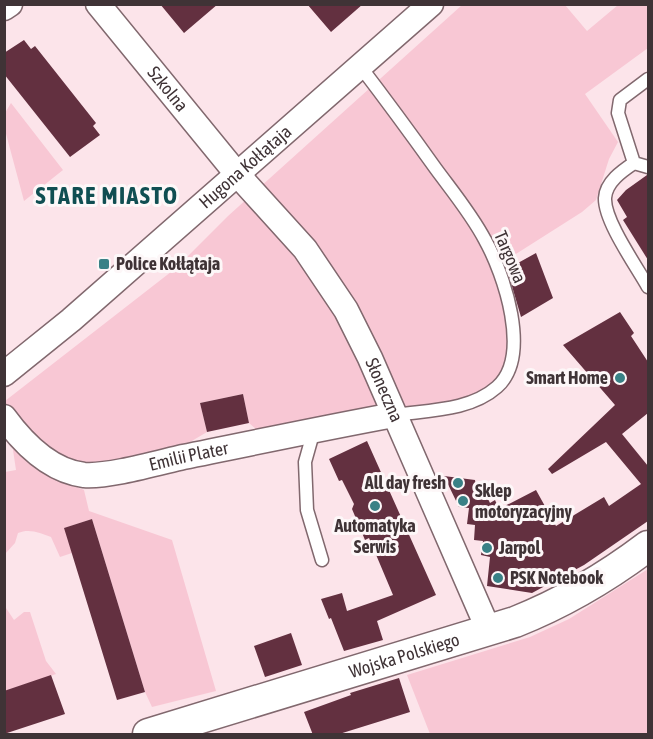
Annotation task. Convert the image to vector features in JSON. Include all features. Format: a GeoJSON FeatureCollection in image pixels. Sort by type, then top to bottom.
{"type":"FeatureCollection","features":[{"type":"Feature","properties":{"kind":"street"},"geometry":{"type":"LineString","coordinates":[[4,8],[10,4]]}},
{"type":"Feature","properties":{"kind":"street","name":"Szkolna"},"geometry":{"type":"LineString","coordinates":[[98,4],[237,174]]}},
{"type":"Feature","properties":{"kind":"street","name":"Hugona Kołłątaja"},"geometry":{"type":"LineString","coordinates":[[4,374],[71,320],[431,4]]}},
{"type":"Feature","properties":{"kind":"street","name":"Słoneczna"},"geometry":{"type":"LineString","coordinates":[[237,174],[305,249],[329,284],[362,341],[489,631]]}},
{"type":"Feature","properties":{"kind":"street","name":"Emilii Plater"},"geometry":{"type":"LineString","coordinates":[[4,417],[25,442],[44,459],[84,475],[115,472],[394,415]]}},
{"type":"Feature","properties":{"kind":"street","name":"Wojska Polskiego"},"geometry":{"type":"LineString","coordinates":[[148,735],[532,616],[562,602],[648,546]]}},
{"type":"Feature","properties":{"kind":"lane","name":"Targowa"},"geometry":{"type":"LineString","coordinates":[[360,66],[485,240],[497,266],[509,302],[514,349],[509,369],[500,385],[487,395],[467,404],[394,415]]}},
{"type":"Feature","properties":{"kind":"lane"},"geometry":{"type":"LineString","coordinates":[[634,163],[618,113],[620,100],[648,79]]}},
{"type":"Feature","properties":{"kind":"lane"},"geometry":{"type":"LineString","coordinates":[[648,167],[634,163],[616,175],[605,197],[610,221],[648,287]]}},
{"type":"Feature","properties":{"kind":"lane"},"geometry":{"type":"LineString","coordinates":[[314,430],[305,462],[307,510],[322,560]]}},
{"type":"Feature","properties":{"kind":"shaded area"},"geometry":{"type":"Polygon","coordinates":[[[462,5],[565,5],[587,31],[618,5],[648,5],[648,48],[585,94],[618,142],[609,159],[596,200],[582,212],[497,266],[509,302],[509,370],[487,395],[269,440],[249,423],[243,394],[200,403],[207,432],[185,445],[92,468],[52,456],[5,406],[5,401],[176,268],[228,216],[462,5]]]}},
{"type":"Feature","properties":{"kind":"shaded area"},"geometry":{"type":"Polygon","coordinates":[[[11,103],[63,170],[24,201],[5,130],[5,113],[11,103]]]}},
{"type":"Feature","properties":{"kind":"shaded area"},"geometry":{"type":"Polygon","coordinates":[[[18,446],[45,474],[84,490],[89,511],[172,540],[216,691],[152,707],[145,692],[92,519],[65,528],[72,553],[60,557],[51,537],[26,531],[18,533],[15,543],[5,554],[5,472],[16,470],[13,450],[18,446]]]}},
{"type":"Feature","properties":{"kind":"shaded area"},"geometry":{"type":"Polygon","coordinates":[[[648,569],[648,734],[430,734],[407,675],[530,637],[569,619],[648,569]]]}},
{"type":"Feature","properties":{"kind":"shaded area"},"geometry":{"type":"Polygon","coordinates":[[[4,605],[14,620],[24,612],[30,612],[46,661],[56,674],[5,691],[4,605]]]}},
{"type":"Feature","properties":{"kind":"building"},"geometry":{"type":"Polygon","coordinates":[[[160,4],[218,4],[184,33],[160,4]]]}},
{"type":"Feature","properties":{"kind":"building"},"geometry":{"type":"Polygon","coordinates":[[[307,4],[363,4],[331,32],[307,4]]]}},
{"type":"Feature","properties":{"kind":"building"},"geometry":{"type":"Polygon","coordinates":[[[24,40],[31,49],[35,46],[96,123],[93,126],[100,135],[70,157],[4,74],[4,53],[24,40]]]}},
{"type":"Feature","properties":{"kind":"building"},"geometry":{"type":"Polygon","coordinates":[[[647,175],[648,260],[623,220],[627,217],[617,200],[626,190],[647,175]]]}},
{"type":"Feature","properties":{"kind":"building"},"geometry":{"type":"Polygon","coordinates":[[[536,253],[553,298],[521,317],[507,269],[536,253]]]}},
{"type":"Feature","properties":{"kind":"building"},"geometry":{"type":"Polygon","coordinates":[[[620,312],[634,333],[631,336],[648,362],[648,413],[622,434],[648,466],[648,521],[584,565],[532,593],[487,586],[490,557],[481,555],[483,541],[474,540],[475,525],[467,524],[469,508],[459,507],[444,476],[475,480],[477,494],[486,495],[490,503],[495,500],[499,509],[536,490],[556,526],[604,497],[609,506],[641,484],[606,442],[552,474],[548,469],[615,405],[563,345],[620,312]]]}},
{"type":"Feature","properties":{"kind":"building"},"geometry":{"type":"Polygon","coordinates":[[[243,394],[249,423],[207,432],[200,403],[243,394]]]}},
{"type":"Feature","properties":{"kind":"building"},"geometry":{"type":"Polygon","coordinates":[[[367,441],[436,595],[377,621],[383,640],[344,651],[321,599],[342,593],[347,611],[393,595],[369,538],[365,540],[352,509],[354,504],[342,480],[339,481],[329,459],[367,441]]]}},
{"type":"Feature","properties":{"kind":"building"},"geometry":{"type":"Polygon","coordinates":[[[92,519],[145,692],[117,700],[64,528],[92,519]]]}},
{"type":"Feature","properties":{"kind":"building"},"geometry":{"type":"Polygon","coordinates":[[[291,633],[302,665],[265,677],[254,646],[291,633]]]}},
{"type":"Feature","properties":{"kind":"building"},"geometry":{"type":"Polygon","coordinates":[[[51,675],[65,714],[4,734],[4,691],[51,675]]]}},
{"type":"Feature","properties":{"kind":"building"},"geometry":{"type":"Polygon","coordinates":[[[399,678],[410,712],[336,735],[313,735],[304,712],[351,695],[350,693],[399,678]]]}},
{"type":"Feature","properties":{"kind":"place","name":"Police Kołłątaja"},"geometry":{"type":"Point","coordinates":[104,264]}},
{"type":"Feature","properties":{"kind":"place","name":"Smart Home"},"geometry":{"type":"Point","coordinates":[620,378]}},
{"type":"Feature","properties":{"kind":"place","name":"All day fresh"},"geometry":{"type":"Point","coordinates":[458,483]}},
{"type":"Feature","properties":{"kind":"place","name":"Sklep motoryzacyjny"},"geometry":{"type":"Point","coordinates":[463,501]}},
{"type":"Feature","properties":{"kind":"place","name":"Automatyka Serwis"},"geometry":{"type":"Point","coordinates":[375,506]}},
{"type":"Feature","properties":{"kind":"place","name":"Jarpol"},"geometry":{"type":"Point","coordinates":[487,548]}},
{"type":"Feature","properties":{"kind":"place","name":"PSK Notebook"},"geometry":{"type":"Point","coordinates":[498,578]}},
{"type":"Feature","properties":{"kind":"district","name":"STARE MIASTO"},"geometry":{"type":"Point","coordinates":[107,196]}}]}
